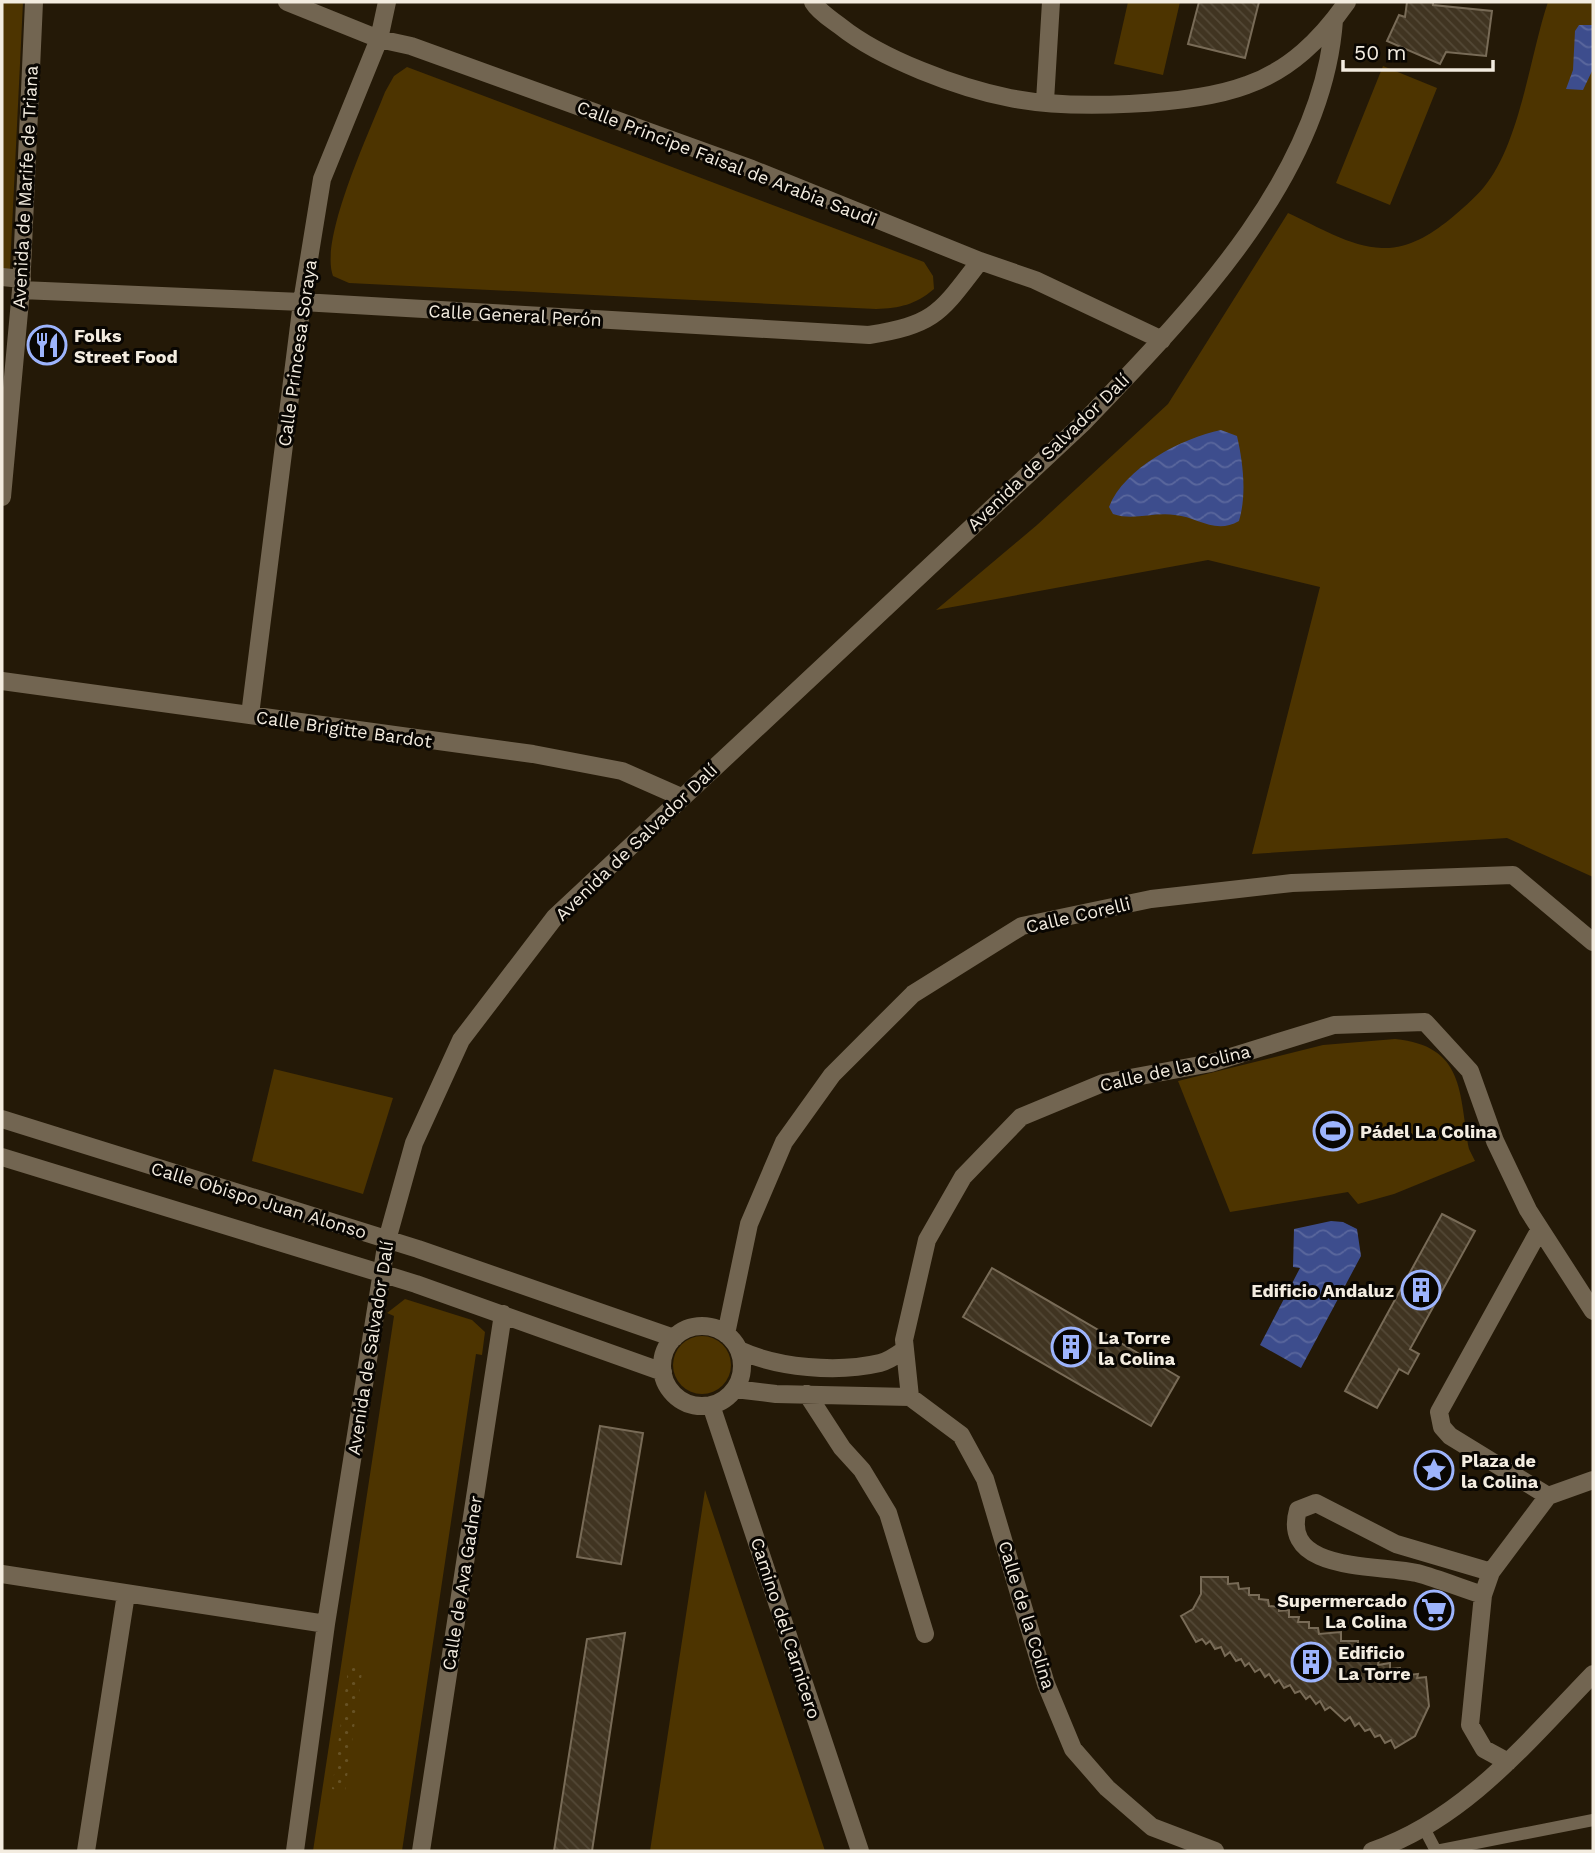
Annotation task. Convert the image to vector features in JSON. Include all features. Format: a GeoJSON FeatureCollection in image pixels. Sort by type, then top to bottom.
{"type":"FeatureCollection","features":[{"type":"Feature","properties":{"kind":"street","name":"Avenida de Marife de Triana"},"geometry":{"type":"LineString","coordinates":[[2,497],[21,290],[34,2]]}},
{"type":"Feature","properties":{"kind":"street","name":"Calle Principe Faisal de Arabia Saudi"},"geometry":{"type":"LineString","coordinates":[[287,2],[379,39],[411,46],[752,169],[980,261],[1035,280],[1162,340]]}},
{"type":"Feature","properties":{"kind":"street","name":"Calle Princesa Soraya"},"geometry":{"type":"LineString","coordinates":[[250,715],[302,302],[322,178],[379,39],[387,2]]}},
{"type":"Feature","properties":{"kind":"street"},"geometry":{"type":"LineString","coordinates":[[813,2],[853,36],[887,56],[1010,98],[1144,103],[1246,86],[1277,72],[1299,57],[1347,2]]}},
{"type":"Feature","properties":{"kind":"street"},"geometry":{"type":"LineString","coordinates":[[1045,101],[1051,2]]}},
{"type":"Feature","properties":{"kind":"street","name":"Avenida de Salvador Dalí"},"geometry":{"type":"LineString","coordinates":[[295,1851],[326,1624],[387,1240],[414,1143],[461,1040],[555,917],[1083,422],[1162,340],[1246,234],[1284,175],[1317,110],[1331,58],[1334,20]]}},
{"type":"Feature","properties":{"kind":"street","name":"Calle General Perón"},"geometry":{"type":"LineString","coordinates":[[2,277],[21,290],[302,302],[869,335],[910,328],[945,308],[980,261]]}},
{"type":"Feature","properties":{"kind":"street","name":"Calle General Perón"},"geometry":{"type":"LineString","coordinates":[[2,301],[21,290]]}},
{"type":"Feature","properties":{"kind":"street","name":"Calle Brigitte Bardot"},"geometry":{"type":"LineString","coordinates":[[2,681],[533,754],[621,771],[681,797]]}},
{"type":"Feature","properties":{"kind":"street","name":"Calle Corelli"},"geometry":{"type":"LineString","coordinates":[[726,1334],[750,1224],[784,1142],[832,1075],[913,994],[1022,926],[1151,899],[1292,883],[1513,875],[1593,942]]}},
{"type":"Feature","properties":{"kind":"street","name":"Calle de la Colina"},"geometry":{"type":"LineString","coordinates":[[1215,1851],[1152,1827],[1107,1787],[1073,1749],[1046,1684],[985,1479],[961,1435],[909,1397],[904,1340],[927,1240],[963,1177],[1021,1117],[1103,1083],[1211,1063],[1334,1025],[1425,1022],[1471,1071],[1495,1141],[1540,1229],[1593,1311]]}},
{"type":"Feature","properties":{"kind":"street","name":"Calle Obispo Juan Alonso"},"geometry":{"type":"LineString","coordinates":[[2,1119],[387,1240],[674,1338]]}},
{"type":"Feature","properties":{"kind":"street","name":"Calle Obispo Juan Alonso"},"geometry":{"type":"LineString","coordinates":[[2,1157],[382,1273],[663,1372]]}},
{"type":"Feature","properties":{"kind":"street"},"geometry":{"type":"LineString","coordinates":[[1540,1229],[1439,1412],[1442,1427],[1450,1436],[1548,1496]]}},
{"type":"Feature","properties":{"kind":"street","name":"Calle de Ava Gadner"},"geometry":{"type":"LineString","coordinates":[[421,1851],[503,1314]]}},
{"type":"Feature","properties":{"kind":"street"},"geometry":{"type":"LineString","coordinates":[[735,1389],[742,1363],[739,1350],[726,1334],[704,1326],[693,1327],[674,1338],[667,1348],[663,1372],[674,1395],[685,1402],[711,1405],[735,1389],[909,1397]]}},
{"type":"Feature","properties":{"kind":"street"},"geometry":{"type":"LineString","coordinates":[[739,1350],[761,1360],[845,1367],[882,1363],[904,1350]]}},
{"type":"Feature","properties":{"kind":"street"},"geometry":{"type":"LineString","coordinates":[[807,1394],[824,1424],[862,1470],[883,1503],[925,1634]]}},
{"type":"Feature","properties":{"kind":"street","name":"Camino del Carnicero"},"geometry":{"type":"LineString","coordinates":[[711,1405],[860,1851]]}},
{"type":"Feature","properties":{"kind":"street"},"geometry":{"type":"LineString","coordinates":[[1508,1762],[1484,1749],[1470,1726],[1483,1595],[1491,1572],[1548,1496],[1593,1480]]}},
{"type":"Feature","properties":{"kind":"street"},"geometry":{"type":"LineString","coordinates":[[1483,1595],[1415,1572],[1346,1564],[1311,1552],[1300,1543],[1294,1526],[1298,1510],[1316,1503],[1396,1544],[1491,1572]]}},
{"type":"Feature","properties":{"kind":"street"},"geometry":{"type":"LineString","coordinates":[[2,1574],[326,1624]]}},
{"type":"Feature","properties":{"kind":"street"},"geometry":{"type":"LineString","coordinates":[[86,1851],[126,1594]]}},
{"type":"Feature","properties":{"kind":"street"},"geometry":{"type":"LineString","coordinates":[[1372,1851],[1424,1828],[1454,1809],[1508,1762],[1593,1674]]}},
{"type":"Feature","properties":{"kind":"street"},"geometry":{"type":"LineString","coordinates":[[1424,1828],[1436,1851],[1593,1820]]}},
{"type":"Feature","properties":{"kind":"shaded area"},"geometry":{"type":"Polygon","coordinates":[[[2,2],[23,2],[10,269],[2,269],[2,2]]]}},
{"type":"Feature","properties":{"kind":"shaded area"},"geometry":{"type":"Polygon","coordinates":[[[1128,2],[1180,2],[1163,75],[1114,64],[1128,2]]]}},
{"type":"Feature","properties":{"kind":"shaded area"},"geometry":{"type":"Polygon","coordinates":[[[1548,2],[1593,2],[1593,877],[1507,838],[1252,854],[1320,587],[1208,560],[936,610],[1037,525],[1168,404],[1288,213],[1346,240],[1370,247],[1392,248],[1410,244],[1426,236],[1476,196],[1496,169],[1507,147],[1548,2]]]}},
{"type":"Feature","properties":{"kind":"shaded area"},"geometry":{"type":"Polygon","coordinates":[[[1383,66],[1437,88],[1390,205],[1336,183],[1383,66]]]}},
{"type":"Feature","properties":{"kind":"shaded area"},"geometry":{"type":"Polygon","coordinates":[[[407,67],[924,262],[933,276],[934,289],[907,305],[876,309],[349,283],[333,276],[333,237],[339,212],[385,92],[394,76],[407,67]]]}},
{"type":"Feature","properties":{"kind":"shaded area","name":"Pádel La Colina"},"geometry":{"type":"Polygon","coordinates":[[[1395,1039],[1418,1043],[1435,1051],[1447,1062],[1460,1091],[1469,1149],[1475,1161],[1394,1194],[1358,1204],[1348,1192],[1230,1212],[1178,1081],[1323,1045],[1395,1039]]]}},
{"type":"Feature","properties":{"kind":"shaded area"},"geometry":{"type":"Polygon","coordinates":[[[274,1069],[393,1098],[363,1194],[252,1161],[274,1069]]]}},
{"type":"Feature","properties":{"kind":"shaded area"},"geometry":{"type":"Polygon","coordinates":[[[405,1299],[472,1320],[485,1332],[482,1355],[476,1354],[402,1851],[313,1851],[394,1316],[387,1313],[405,1299]]]}},
{"type":"Feature","properties":{"kind":"shaded area"},"geometry":{"type":"Polygon","coordinates":[[[696,1336],[708,1336],[723,1344],[731,1359],[731,1371],[723,1386],[708,1394],[696,1394],[681,1386],[673,1371],[673,1359],[681,1344],[696,1336]]]}},
{"type":"Feature","properties":{"kind":"shaded area"},"geometry":{"type":"Polygon","coordinates":[[[705,1490],[825,1851],[650,1851],[705,1490]]]}},
{"type":"Feature","properties":{"kind":"shaded area"},"geometry":{"type":"Polygon","coordinates":[[[349,1663],[363,1665],[345,1791],[332,1789],[349,1663]]]}},
{"type":"Feature","properties":{"kind":"water"},"geometry":{"type":"Polygon","coordinates":[[[1579,25],[1593,25],[1593,69],[1583,90],[1566,89],[1573,70],[1575,31],[1579,25]]]}},
{"type":"Feature","properties":{"kind":"water"},"geometry":{"type":"Polygon","coordinates":[[[1221,430],[1237,436],[1239,446],[1243,489],[1239,521],[1230,525],[1214,526],[1175,515],[1128,517],[1113,514],[1109,507],[1117,493],[1141,468],[1172,448],[1221,430]]]}},
{"type":"Feature","properties":{"kind":"water"},"geometry":{"type":"Polygon","coordinates":[[[1331,1221],[1343,1222],[1357,1229],[1361,1256],[1301,1368],[1260,1345],[1300,1268],[1293,1267],[1294,1229],[1331,1221]]]}},
{"type":"Feature","properties":{"kind":"building"},"geometry":{"type":"Polygon","coordinates":[[[1199,2],[1259,2],[1245,58],[1188,44],[1199,2]]]}},
{"type":"Feature","properties":{"kind":"building"},"geometry":{"type":"Polygon","coordinates":[[[1407,2],[1433,2],[1433,5],[1492,11],[1486,56],[1446,52],[1440,64],[1387,41],[1399,15],[1405,17],[1407,2]]]}},
{"type":"Feature","properties":{"kind":"building","name":"Edificio Andaluz"},"geometry":{"type":"Polygon","coordinates":[[[1442,1214],[1475,1231],[1410,1349],[1419,1354],[1408,1374],[1399,1369],[1377,1408],[1345,1391],[1442,1214]]]}},
{"type":"Feature","properties":{"kind":"building","name":"La Torre la Colina"},"geometry":{"type":"Polygon","coordinates":[[[992,1268],[1179,1377],[1151,1426],[963,1317],[992,1268]]]}},
{"type":"Feature","properties":{"kind":"building"},"geometry":{"type":"Polygon","coordinates":[[[600,1426],[643,1433],[621,1564],[577,1557],[600,1426]]]}},
{"type":"Feature","properties":{"kind":"building","name":"Edificio La Torre"},"geometry":{"type":"Polygon","coordinates":[[[1201,1577],[1228,1577],[1228,1584],[1238,1583],[1239,1589],[1249,1588],[1249,1595],[1259,1595],[1259,1599],[1268,1600],[1269,1606],[1279,1607],[1279,1611],[1289,1610],[1289,1617],[1299,1617],[1298,1622],[1309,1622],[1309,1628],[1318,1628],[1319,1634],[1341,1632],[1341,1641],[1358,1641],[1358,1655],[1379,1659],[1378,1665],[1390,1663],[1390,1669],[1400,1668],[1401,1672],[1409,1672],[1409,1675],[1418,1674],[1417,1678],[1426,1677],[1429,1706],[1415,1736],[1395,1748],[1391,1740],[1385,1743],[1380,1735],[1375,1737],[1370,1729],[1365,1731],[1359,1723],[1355,1726],[1350,1717],[1345,1721],[1330,1707],[1325,1710],[1320,1701],[1316,1704],[1310,1696],[1306,1699],[1300,1691],[1295,1693],[1290,1685],[1284,1688],[1279,1680],[1275,1683],[1269,1674],[1265,1677],[1260,1669],[1255,1672],[1249,1663],[1245,1666],[1241,1659],[1236,1661],[1230,1652],[1225,1656],[1221,1647],[1215,1649],[1210,1641],[1206,1644],[1202,1639],[1196,1642],[1181,1616],[1193,1609],[1201,1594],[1201,1577]]]}},
{"type":"Feature","properties":{"kind":"building"},"geometry":{"type":"Polygon","coordinates":[[[625,1633],[592,1851],[554,1851],[587,1639],[625,1633]]]}},
{"type":"Feature","properties":{"kind":"place","name":"Folks Street Food"},"geometry":{"type":"Point","coordinates":[47,345]}},
{"type":"Feature","properties":{"kind":"place","name":"Pádel La Colina"},"geometry":{"type":"Point","coordinates":[1333,1131]}},
{"type":"Feature","properties":{"kind":"place","name":"Edificio Andaluz"},"geometry":{"type":"Point","coordinates":[1421,1290]}},
{"type":"Feature","properties":{"kind":"place","name":"La Torre la Colina"},"geometry":{"type":"Point","coordinates":[1071,1347]}},
{"type":"Feature","properties":{"kind":"place","name":"Plaza de la Colina"},"geometry":{"type":"Point","coordinates":[1434,1470]}},
{"type":"Feature","properties":{"kind":"place","name":"Supermercado La Colina"},"geometry":{"type":"Point","coordinates":[1434,1610]}},
{"type":"Feature","properties":{"kind":"place","name":"Edificio La Torre"},"geometry":{"type":"Point","coordinates":[1311,1662]}}]}
